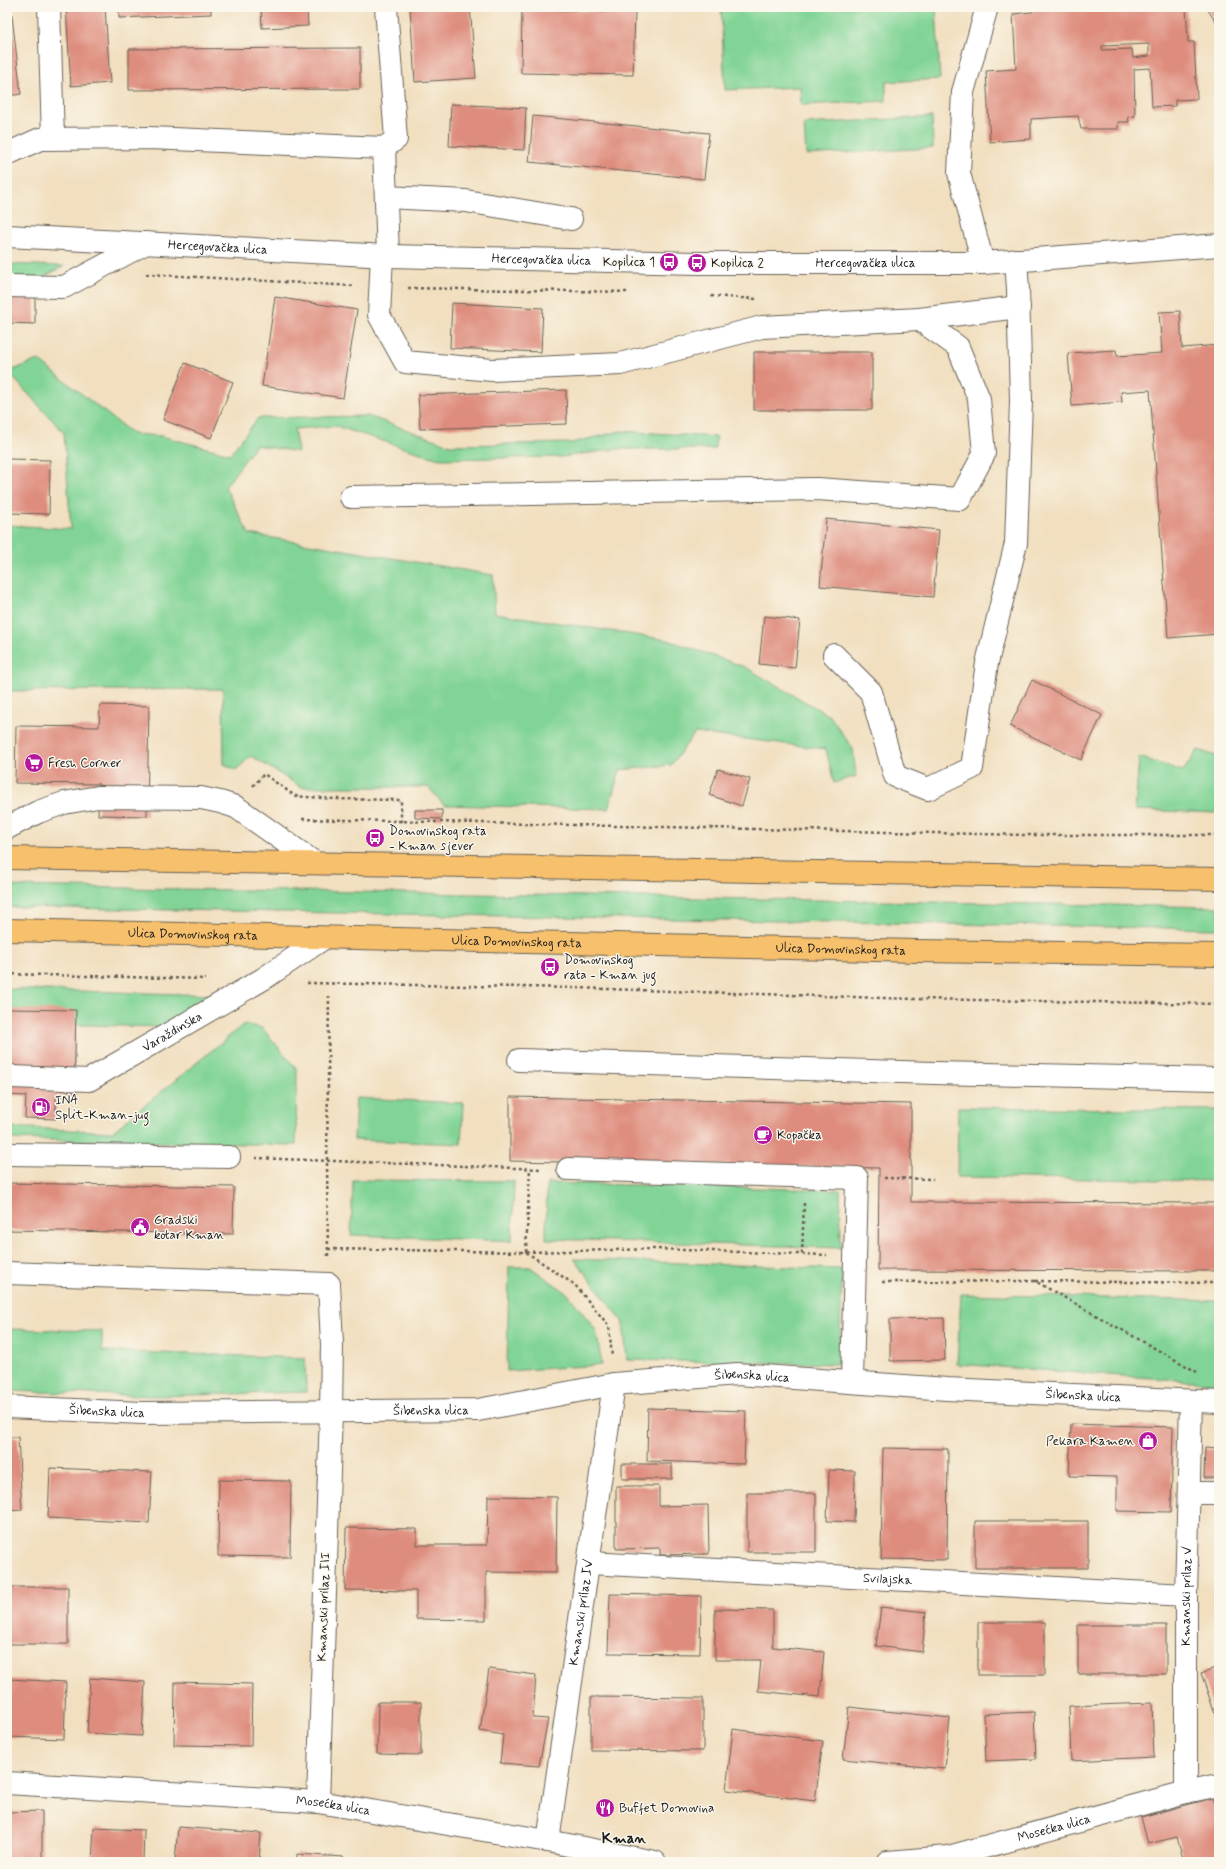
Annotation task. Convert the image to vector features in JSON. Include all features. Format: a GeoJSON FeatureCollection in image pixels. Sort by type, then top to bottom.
{"type":"FeatureCollection","features":[{"type":"Feature","properties":{"kind":"main road"},"geometry":{"type":"LineString","coordinates":[[7,858],[1219,879]]}},
{"type":"Feature","properties":{"kind":"main road","name":"Ulica Domovinskog rata"},"geometry":{"type":"LineString","coordinates":[[7,930],[917,951],[1219,954]]}},
{"type":"Feature","properties":{"kind":"street"},"geometry":{"type":"LineString","coordinates":[[48,7],[53,139]]}},
{"type":"Feature","properties":{"kind":"street"},"geometry":{"type":"LineString","coordinates":[[7,154],[40,139],[150,138],[384,148],[396,139],[386,7]]}},
{"type":"Feature","properties":{"kind":"street"},"geometry":{"type":"LineString","coordinates":[[983,263],[959,173],[963,92],[987,7]]}},
{"type":"Feature","properties":{"kind":"street"},"geometry":{"type":"LineString","coordinates":[[384,148],[386,197],[385,256],[379,315],[405,362],[492,370],[620,364],[762,327],[919,319],[1019,307]]}},
{"type":"Feature","properties":{"kind":"street"},"geometry":{"type":"LineString","coordinates":[[386,197],[466,201],[571,219]]}},
{"type":"Feature","properties":{"kind":"street","name":"Hercegovačka ulica"},"geometry":{"type":"LineString","coordinates":[[7,236],[147,242],[385,256],[697,263],[983,263],[1219,246]]}},
{"type":"Feature","properties":{"kind":"street"},"geometry":{"type":"LineString","coordinates":[[7,286],[64,287],[147,242]]}},
{"type":"Feature","properties":{"kind":"street"},"geometry":{"type":"LineString","coordinates":[[834,655],[870,692],[895,776],[928,789],[972,768],[987,663],[1016,543],[1021,401],[1019,307],[1016,260]]}},
{"type":"Feature","properties":{"kind":"street"},"geometry":{"type":"LineString","coordinates":[[351,497],[817,489],[960,499],[984,454],[979,399],[958,346],[919,319]]}},
{"type":"Feature","properties":{"kind":"street"},"geometry":{"type":"LineString","coordinates":[[7,828],[38,812],[64,803],[98,797],[201,798],[236,807],[315,864]]}},
{"type":"Feature","properties":{"kind":"street","name":"Varaždinska"},"geometry":{"type":"LineString","coordinates":[[7,1074],[12,1077],[89,1080],[263,979],[324,938]]}},
{"type":"Feature","properties":{"kind":"street"},"geometry":{"type":"LineString","coordinates":[[520,1060],[934,1073],[1219,1079]]}},
{"type":"Feature","properties":{"kind":"street"},"geometry":{"type":"LineString","coordinates":[[7,1154],[229,1157]]}},
{"type":"Feature","properties":{"kind":"street"},"geometry":{"type":"LineString","coordinates":[[568,1169],[857,1178],[852,1381]]}},
{"type":"Feature","properties":{"kind":"street"},"geometry":{"type":"LineString","coordinates":[[7,1273],[329,1284]]}},
{"type":"Feature","properties":{"kind":"street","name":"Kmanski prilaz III"},"geometry":{"type":"LineString","coordinates":[[318,1802],[331,1412],[332,1344],[329,1284]]}},
{"type":"Feature","properties":{"kind":"street","name":"Šibenska ulica"},"geometry":{"type":"LineString","coordinates":[[7,1407],[142,1413],[478,1410],[614,1384],[737,1374],[852,1381],[947,1389],[1219,1402]]}},
{"type":"Feature","properties":{"kind":"street","name":"Kmanski prilaz IV"},"geometry":{"type":"LineString","coordinates":[[548,1841],[614,1384]]}},
{"type":"Feature","properties":{"kind":"street","name":"Kmanski prilaz V"},"geometry":{"type":"LineString","coordinates":[[1186,1792],[1186,1595],[1191,1401]]}},
{"type":"Feature","properties":{"kind":"street"},"geometry":{"type":"LineString","coordinates":[[1189,1493],[1219,1493]]}},
{"type":"Feature","properties":{"kind":"street","name":"Svilajska"},"geometry":{"type":"LineString","coordinates":[[589,1563],[1186,1595]]}},
{"type":"Feature","properties":{"kind":"street","name":"Mosećka ulica"},"geometry":{"type":"LineString","coordinates":[[7,1783],[318,1802],[548,1841],[655,1862]]}},
{"type":"Feature","properties":{"kind":"street","name":"Mosećka ulica"},"geometry":{"type":"LineString","coordinates":[[888,1862],[948,1857],[1186,1792],[1218,1787]]}},
{"type":"Feature","properties":{"kind":"path"},"geometry":{"type":"LineString","coordinates":[[248,816],[266,804],[251,788],[264,774],[295,796],[334,799],[402,800],[402,822]]}},
{"type":"Feature","properties":{"kind":"path"},"geometry":{"type":"LineString","coordinates":[[300,819],[1025,835],[1219,835]]}},
{"type":"Feature","properties":{"kind":"path"},"geometry":{"type":"LineString","coordinates":[[7,974],[213,979]]}},
{"type":"Feature","properties":{"kind":"path"},"geometry":{"type":"LineString","coordinates":[[306,983],[584,988],[914,999],[1219,1004]]}},
{"type":"Feature","properties":{"kind":"path"},"geometry":{"type":"LineString","coordinates":[[329,996],[327,1161],[329,1284]]}},
{"type":"Feature","properties":{"kind":"path"},"geometry":{"type":"LineString","coordinates":[[229,1157],[568,1169]]}},
{"type":"Feature","properties":{"kind":"path"},"geometry":{"type":"LineString","coordinates":[[526,1252],[530,1168]]}},
{"type":"Feature","properties":{"kind":"path"},"geometry":{"type":"LineString","coordinates":[[802,1254],[805,1176]]}},
{"type":"Feature","properties":{"kind":"path"},"geometry":{"type":"LineString","coordinates":[[857,1178],[933,1179]]}},
{"type":"Feature","properties":{"kind":"path"},"geometry":{"type":"LineString","coordinates":[[328,1249],[526,1252],[655,1249],[856,1256]]}},
{"type":"Feature","properties":{"kind":"path"},"geometry":{"type":"LineString","coordinates":[[526,1252],[575,1285],[609,1326],[614,1384]]}},
{"type":"Feature","properties":{"kind":"path"},"geometry":{"type":"LineString","coordinates":[[1035,1281],[1198,1374]]}},
{"type":"Feature","properties":{"kind":"path"},"geometry":{"type":"LineString","coordinates":[[855,1282],[1219,1282]]}},
{"type":"Feature","properties":{"kind":"green space"},"geometry":{"type":"Polygon","coordinates":[[[721,7],[936,7],[940,79],[886,82],[886,101],[801,105],[800,87],[725,90],[721,7]]]}},
{"type":"Feature","properties":{"kind":"green space"},"geometry":{"type":"Polygon","coordinates":[[[932,117],[933,148],[806,155],[804,124],[932,117]]]}},
{"type":"Feature","properties":{"kind":"green space"},"geometry":{"type":"Polygon","coordinates":[[[7,264],[64,266],[40,279],[7,279],[7,264]]]}},
{"type":"Feature","properties":{"kind":"green space"},"geometry":{"type":"Polygon","coordinates":[[[38,360],[133,434],[161,436],[230,454],[258,418],[368,416],[450,445],[571,443],[621,431],[717,437],[714,449],[617,449],[561,457],[439,459],[336,426],[294,429],[298,452],[256,445],[225,487],[249,534],[493,575],[495,613],[668,640],[745,667],[830,716],[853,749],[856,776],[834,783],[826,749],[695,733],[671,765],[620,770],[608,809],[444,805],[428,787],[301,787],[251,756],[236,770],[224,764],[223,689],[7,691],[7,525],[71,529],[64,433],[8,372],[38,360]]]}},
{"type":"Feature","properties":{"kind":"green space"},"geometry":{"type":"Polygon","coordinates":[[[1198,750],[1219,757],[1219,813],[1135,810],[1139,757],[1183,771],[1198,750]]]}},
{"type":"Feature","properties":{"kind":"green space"},"geometry":{"type":"Polygon","coordinates":[[[7,886],[1219,907],[1219,929],[7,907],[7,886]]]}},
{"type":"Feature","properties":{"kind":"green space"},"geometry":{"type":"Polygon","coordinates":[[[7,989],[217,995],[163,1027],[7,1023],[7,989]]]}},
{"type":"Feature","properties":{"kind":"green space"},"geometry":{"type":"Polygon","coordinates":[[[244,1024],[262,1028],[297,1069],[296,1145],[7,1139],[7,1127],[112,1132],[244,1024]]]}},
{"type":"Feature","properties":{"kind":"green space"},"geometry":{"type":"Polygon","coordinates":[[[356,1098],[463,1103],[461,1144],[354,1140],[356,1098]]]}},
{"type":"Feature","properties":{"kind":"green space"},"geometry":{"type":"Polygon","coordinates":[[[958,1107],[1219,1110],[1219,1181],[957,1177],[958,1107]]]}},
{"type":"Feature","properties":{"kind":"green space"},"geometry":{"type":"Polygon","coordinates":[[[353,1180],[514,1181],[512,1241],[351,1235],[353,1180]]]}},
{"type":"Feature","properties":{"kind":"green space"},"geometry":{"type":"Polygon","coordinates":[[[547,1183],[840,1190],[841,1248],[546,1239],[547,1183]]]}},
{"type":"Feature","properties":{"kind":"green space"},"geometry":{"type":"Polygon","coordinates":[[[574,1259],[842,1269],[839,1364],[627,1360],[623,1322],[574,1259]]]}},
{"type":"Feature","properties":{"kind":"green space"},"geometry":{"type":"Polygon","coordinates":[[[509,1267],[530,1267],[567,1293],[596,1330],[602,1365],[507,1371],[509,1267]]]}},
{"type":"Feature","properties":{"kind":"green space"},"geometry":{"type":"Polygon","coordinates":[[[961,1294],[1219,1301],[1219,1383],[957,1364],[961,1294]]]}},
{"type":"Feature","properties":{"kind":"green space"},"geometry":{"type":"Polygon","coordinates":[[[7,1329],[102,1331],[102,1351],[305,1358],[306,1392],[153,1396],[7,1391],[7,1329]]]}},
{"type":"Feature","properties":{"kind":"building"},"geometry":{"type":"Polygon","coordinates":[[[7,7],[11,7],[21,94],[7,96],[7,7]]]}},
{"type":"Feature","properties":{"kind":"building"},"geometry":{"type":"Polygon","coordinates":[[[66,7],[105,7],[110,83],[71,86],[66,7]]]}},
{"type":"Feature","properties":{"kind":"building"},"geometry":{"type":"Polygon","coordinates":[[[119,7],[211,7],[211,14],[119,18],[119,7]]]}},
{"type":"Feature","properties":{"kind":"building"},"geometry":{"type":"Polygon","coordinates":[[[261,7],[317,8],[307,9],[308,26],[262,28],[261,7]]]}},
{"type":"Feature","properties":{"kind":"building"},"geometry":{"type":"Polygon","coordinates":[[[410,7],[470,7],[476,78],[415,82],[410,7]]]}},
{"type":"Feature","properties":{"kind":"building"},"geometry":{"type":"Polygon","coordinates":[[[1186,7],[1188,42],[1194,42],[1197,99],[1175,100],[1175,106],[1152,107],[1150,68],[1134,69],[1135,116],[1128,117],[1129,122],[1118,122],[1118,129],[1081,129],[1078,116],[1031,119],[1031,139],[990,142],[986,71],[1016,69],[1013,14],[1032,12],[1033,8],[1186,7]],[[1149,44],[1102,46],[1102,50],[1132,49],[1133,58],[1149,56],[1149,44]]]}},
{"type":"Feature","properties":{"kind":"building"},"geometry":{"type":"Polygon","coordinates":[[[1206,7],[1219,7],[1219,27],[1206,7]]]}},
{"type":"Feature","properties":{"kind":"building"},"geometry":{"type":"Polygon","coordinates":[[[522,9],[635,12],[633,75],[521,73],[522,9]]]}},
{"type":"Feature","properties":{"kind":"building"},"geometry":{"type":"Polygon","coordinates":[[[360,48],[360,89],[129,90],[129,49],[360,48]]]}},
{"type":"Feature","properties":{"kind":"building"},"geometry":{"type":"Polygon","coordinates":[[[451,104],[526,108],[524,150],[449,146],[451,104]]]}},
{"type":"Feature","properties":{"kind":"building"},"geometry":{"type":"Polygon","coordinates":[[[533,116],[709,133],[704,179],[529,162],[533,116]]]}},
{"type":"Feature","properties":{"kind":"building"},"geometry":{"type":"Polygon","coordinates":[[[7,296],[35,297],[35,324],[7,323],[7,296]]]}},
{"type":"Feature","properties":{"kind":"building"},"geometry":{"type":"Polygon","coordinates":[[[275,297],[357,310],[343,398],[262,386],[275,297]]]}},
{"type":"Feature","properties":{"kind":"building"},"geometry":{"type":"Polygon","coordinates":[[[452,303],[543,308],[541,352],[450,348],[452,303]]]}},
{"type":"Feature","properties":{"kind":"building"},"geometry":{"type":"Polygon","coordinates":[[[1180,311],[1182,348],[1219,345],[1219,413],[1217,413],[1219,445],[1219,634],[1168,638],[1150,390],[1121,392],[1122,402],[1072,406],[1068,353],[1116,350],[1117,356],[1162,353],[1159,312],[1180,311]]]}},
{"type":"Feature","properties":{"kind":"building"},"geometry":{"type":"Polygon","coordinates":[[[754,352],[872,352],[872,410],[754,410],[754,352]]]}},
{"type":"Feature","properties":{"kind":"building"},"geometry":{"type":"Polygon","coordinates":[[[185,363],[233,382],[211,438],[163,420],[185,363]]]}},
{"type":"Feature","properties":{"kind":"building"},"geometry":{"type":"Polygon","coordinates":[[[566,390],[567,424],[420,429],[418,395],[566,390]]]}},
{"type":"Feature","properties":{"kind":"building"},"geometry":{"type":"Polygon","coordinates":[[[7,459],[50,460],[49,514],[7,513],[7,459]]]}},
{"type":"Feature","properties":{"kind":"building"},"geometry":{"type":"Polygon","coordinates":[[[826,519],[939,530],[933,597],[820,586],[826,519]]]}},
{"type":"Feature","properties":{"kind":"building"},"geometry":{"type":"Polygon","coordinates":[[[764,616],[800,620],[795,668],[759,664],[764,616]]]}},
{"type":"Feature","properties":{"kind":"building"},"geometry":{"type":"Polygon","coordinates":[[[1032,680],[1102,715],[1081,760],[1010,726],[1032,680]]]}},
{"type":"Feature","properties":{"kind":"building"},"geometry":{"type":"Polygon","coordinates":[[[100,705],[149,706],[147,816],[98,815],[99,784],[15,783],[16,726],[99,727],[100,705]]]}},
{"type":"Feature","properties":{"kind":"building"},"geometry":{"type":"Polygon","coordinates":[[[718,769],[750,779],[742,806],[709,795],[718,769]]]}},
{"type":"Feature","properties":{"kind":"building"},"geometry":{"type":"Polygon","coordinates":[[[415,810],[442,810],[442,819],[415,818],[415,810]]]}},
{"type":"Feature","properties":{"kind":"building"},"geometry":{"type":"Polygon","coordinates":[[[9,1009],[76,1010],[74,1097],[56,1096],[56,1119],[25,1118],[26,1096],[7,1095],[9,1009]]]}},
{"type":"Feature","properties":{"kind":"building"},"geometry":{"type":"Polygon","coordinates":[[[510,1097],[911,1104],[911,1202],[1219,1203],[1219,1271],[878,1270],[879,1168],[510,1161],[510,1097]]]}},
{"type":"Feature","properties":{"kind":"building"},"geometry":{"type":"Polygon","coordinates":[[[7,1183],[234,1187],[233,1234],[7,1230],[7,1183]]]}},
{"type":"Feature","properties":{"kind":"building"},"geometry":{"type":"Polygon","coordinates":[[[944,1318],[945,1360],[890,1361],[890,1319],[944,1318]]]}},
{"type":"Feature","properties":{"kind":"building"},"geometry":{"type":"Polygon","coordinates":[[[648,1408],[746,1411],[744,1464],[647,1461],[648,1408]]]}},
{"type":"Feature","properties":{"kind":"building"},"geometry":{"type":"Polygon","coordinates":[[[1071,1424],[1173,1427],[1171,1512],[1117,1511],[1117,1477],[1069,1476],[1071,1424]]]}},
{"type":"Feature","properties":{"kind":"building"},"geometry":{"type":"Polygon","coordinates":[[[7,1437],[18,1437],[22,1510],[7,1511],[7,1437]]]}},
{"type":"Feature","properties":{"kind":"building"},"geometry":{"type":"Polygon","coordinates":[[[883,1448],[948,1449],[947,1560],[881,1559],[883,1448]]]}},
{"type":"Feature","properties":{"kind":"building"},"geometry":{"type":"Polygon","coordinates":[[[1205,1448],[1219,1449],[1219,1478],[1204,1478],[1205,1448]]]}},
{"type":"Feature","properties":{"kind":"building"},"geometry":{"type":"Polygon","coordinates":[[[622,1464],[672,1464],[672,1479],[622,1479],[622,1464]]]}},
{"type":"Feature","properties":{"kind":"building"},"geometry":{"type":"Polygon","coordinates":[[[50,1468],[152,1472],[149,1523],[48,1518],[50,1468]]]}},
{"type":"Feature","properties":{"kind":"building"},"geometry":{"type":"Polygon","coordinates":[[[829,1470],[855,1471],[854,1522],[827,1521],[829,1470]]]}},
{"type":"Feature","properties":{"kind":"building"},"geometry":{"type":"Polygon","coordinates":[[[219,1480],[291,1481],[290,1557],[218,1556],[219,1480]]]}},
{"type":"Feature","properties":{"kind":"building"},"geometry":{"type":"Polygon","coordinates":[[[616,1486],[659,1486],[659,1506],[708,1505],[709,1554],[660,1555],[660,1548],[616,1549],[616,1486]]]}},
{"type":"Feature","properties":{"kind":"building"},"geometry":{"type":"Polygon","coordinates":[[[747,1493],[816,1493],[816,1552],[747,1552],[747,1493]]]}},
{"type":"Feature","properties":{"kind":"building"},"geometry":{"type":"Polygon","coordinates":[[[488,1496],[557,1497],[556,1573],[486,1572],[486,1620],[416,1619],[416,1591],[345,1590],[346,1528],[417,1529],[417,1545],[487,1545],[488,1496]]]}},
{"type":"Feature","properties":{"kind":"building"},"geometry":{"type":"Polygon","coordinates":[[[975,1521],[1088,1521],[1088,1568],[975,1568],[975,1521]]]}},
{"type":"Feature","properties":{"kind":"building"},"geometry":{"type":"Polygon","coordinates":[[[7,1587],[68,1587],[68,1644],[7,1644],[7,1587]]]}},
{"type":"Feature","properties":{"kind":"building"},"geometry":{"type":"Polygon","coordinates":[[[610,1594],[701,1596],[700,1654],[608,1653],[610,1594]]]}},
{"type":"Feature","properties":{"kind":"building"},"geometry":{"type":"Polygon","coordinates":[[[881,1607],[926,1612],[922,1652],[876,1646],[881,1607]]]}},
{"type":"Feature","properties":{"kind":"building"},"geometry":{"type":"Polygon","coordinates":[[[715,1609],[773,1610],[773,1647],[824,1652],[820,1697],[758,1691],[761,1660],[715,1660],[715,1609]]]}},
{"type":"Feature","properties":{"kind":"building"},"geometry":{"type":"Polygon","coordinates":[[[978,1622],[1045,1622],[1045,1675],[978,1675],[978,1622]]]}},
{"type":"Feature","properties":{"kind":"building"},"geometry":{"type":"Polygon","coordinates":[[[1078,1625],[1166,1625],[1166,1674],[1078,1674],[1078,1625]]]}},
{"type":"Feature","properties":{"kind":"building"},"geometry":{"type":"Polygon","coordinates":[[[1219,1667],[1219,1726],[1201,1673],[1219,1667]]]}},
{"type":"Feature","properties":{"kind":"building"},"geometry":{"type":"Polygon","coordinates":[[[489,1669],[536,1675],[533,1718],[548,1719],[539,1766],[500,1763],[503,1735],[480,1731],[489,1669]]]}},
{"type":"Feature","properties":{"kind":"building"},"geometry":{"type":"Polygon","coordinates":[[[90,1678],[145,1682],[142,1736],[87,1733],[90,1678]]]}},
{"type":"Feature","properties":{"kind":"building"},"geometry":{"type":"Polygon","coordinates":[[[8,1679],[66,1682],[64,1739],[7,1737],[8,1679]]]}},
{"type":"Feature","properties":{"kind":"building"},"geometry":{"type":"Polygon","coordinates":[[[175,1682],[252,1684],[251,1746],[174,1745],[175,1682]]]}},
{"type":"Feature","properties":{"kind":"building"},"geometry":{"type":"Polygon","coordinates":[[[591,1697],[703,1698],[703,1751],[591,1750],[591,1697]]]}},
{"type":"Feature","properties":{"kind":"building"},"geometry":{"type":"Polygon","coordinates":[[[378,1702],[421,1702],[421,1755],[377,1754],[378,1702]]]}},
{"type":"Feature","properties":{"kind":"building"},"geometry":{"type":"Polygon","coordinates":[[[1152,1703],[1154,1757],[1071,1761],[1069,1706],[1152,1703]]]}},
{"type":"Feature","properties":{"kind":"building"},"geometry":{"type":"Polygon","coordinates":[[[849,1707],[950,1718],[945,1769],[843,1759],[849,1707]]]}},
{"type":"Feature","properties":{"kind":"building"},"geometry":{"type":"Polygon","coordinates":[[[1034,1712],[1036,1759],[986,1761],[984,1714],[1034,1712]]]}},
{"type":"Feature","properties":{"kind":"building"},"geometry":{"type":"Polygon","coordinates":[[[733,1729],[823,1741],[815,1801],[726,1790],[733,1729]]]}},
{"type":"Feature","properties":{"kind":"building"},"geometry":{"type":"Polygon","coordinates":[[[1213,1798],[1219,1821],[1219,1859],[1208,1862],[1184,1862],[1177,1837],[1148,1844],[1141,1817],[1213,1798]]]}},
{"type":"Feature","properties":{"kind":"building"},"geometry":{"type":"Polygon","coordinates":[[[42,1811],[42,1862],[7,1862],[7,1812],[42,1811]]]}},
{"type":"Feature","properties":{"kind":"building"},"geometry":{"type":"Polygon","coordinates":[[[178,1827],[261,1833],[259,1862],[175,1862],[178,1827]]]}},
{"type":"Feature","properties":{"kind":"building"},"geometry":{"type":"Polygon","coordinates":[[[94,1828],[144,1830],[143,1862],[92,1862],[94,1828]]]}},
{"type":"Feature","properties":{"kind":"building"},"geometry":{"type":"Polygon","coordinates":[[[297,1854],[344,1857],[343,1862],[297,1862],[297,1854]]]}},
{"type":"Feature","properties":{"kind":"place","name":"Kopilica 1"},"geometry":{"type":"Point","coordinates":[669,262]}},
{"type":"Feature","properties":{"kind":"place","name":"Kopilica 2"},"geometry":{"type":"Point","coordinates":[697,263]}},
{"type":"Feature","properties":{"kind":"place","name":"Fresh Corner"},"geometry":{"type":"Point","coordinates":[34,763]}},
{"type":"Feature","properties":{"kind":"place","name":"Domovinskog rata - Kman sjever"},"geometry":{"type":"Point","coordinates":[375,838]}},
{"type":"Feature","properties":{"kind":"place","name":"Domovinskog rata - Kman jug"},"geometry":{"type":"Point","coordinates":[550,967]}},
{"type":"Feature","properties":{"kind":"place","name":"INA Split-Kman-jug"},"geometry":{"type":"Point","coordinates":[41,1107]}},
{"type":"Feature","properties":{"kind":"place","name":"Kopačka"},"geometry":{"type":"Point","coordinates":[763,1135]}},
{"type":"Feature","properties":{"kind":"place","name":"Gradski kotar Kman"},"geometry":{"type":"Point","coordinates":[140,1227]}},
{"type":"Feature","properties":{"kind":"place","name":"Pekara Kamen"},"geometry":{"type":"Point","coordinates":[1148,1441]}},
{"type":"Feature","properties":{"kind":"place","name":"Buffet Domovina"},"geometry":{"type":"Point","coordinates":[605,1808]}},
{"type":"Feature","properties":{"kind":"district","name":"Kman"},"geometry":{"type":"Point","coordinates":[624,1839]}}]}
